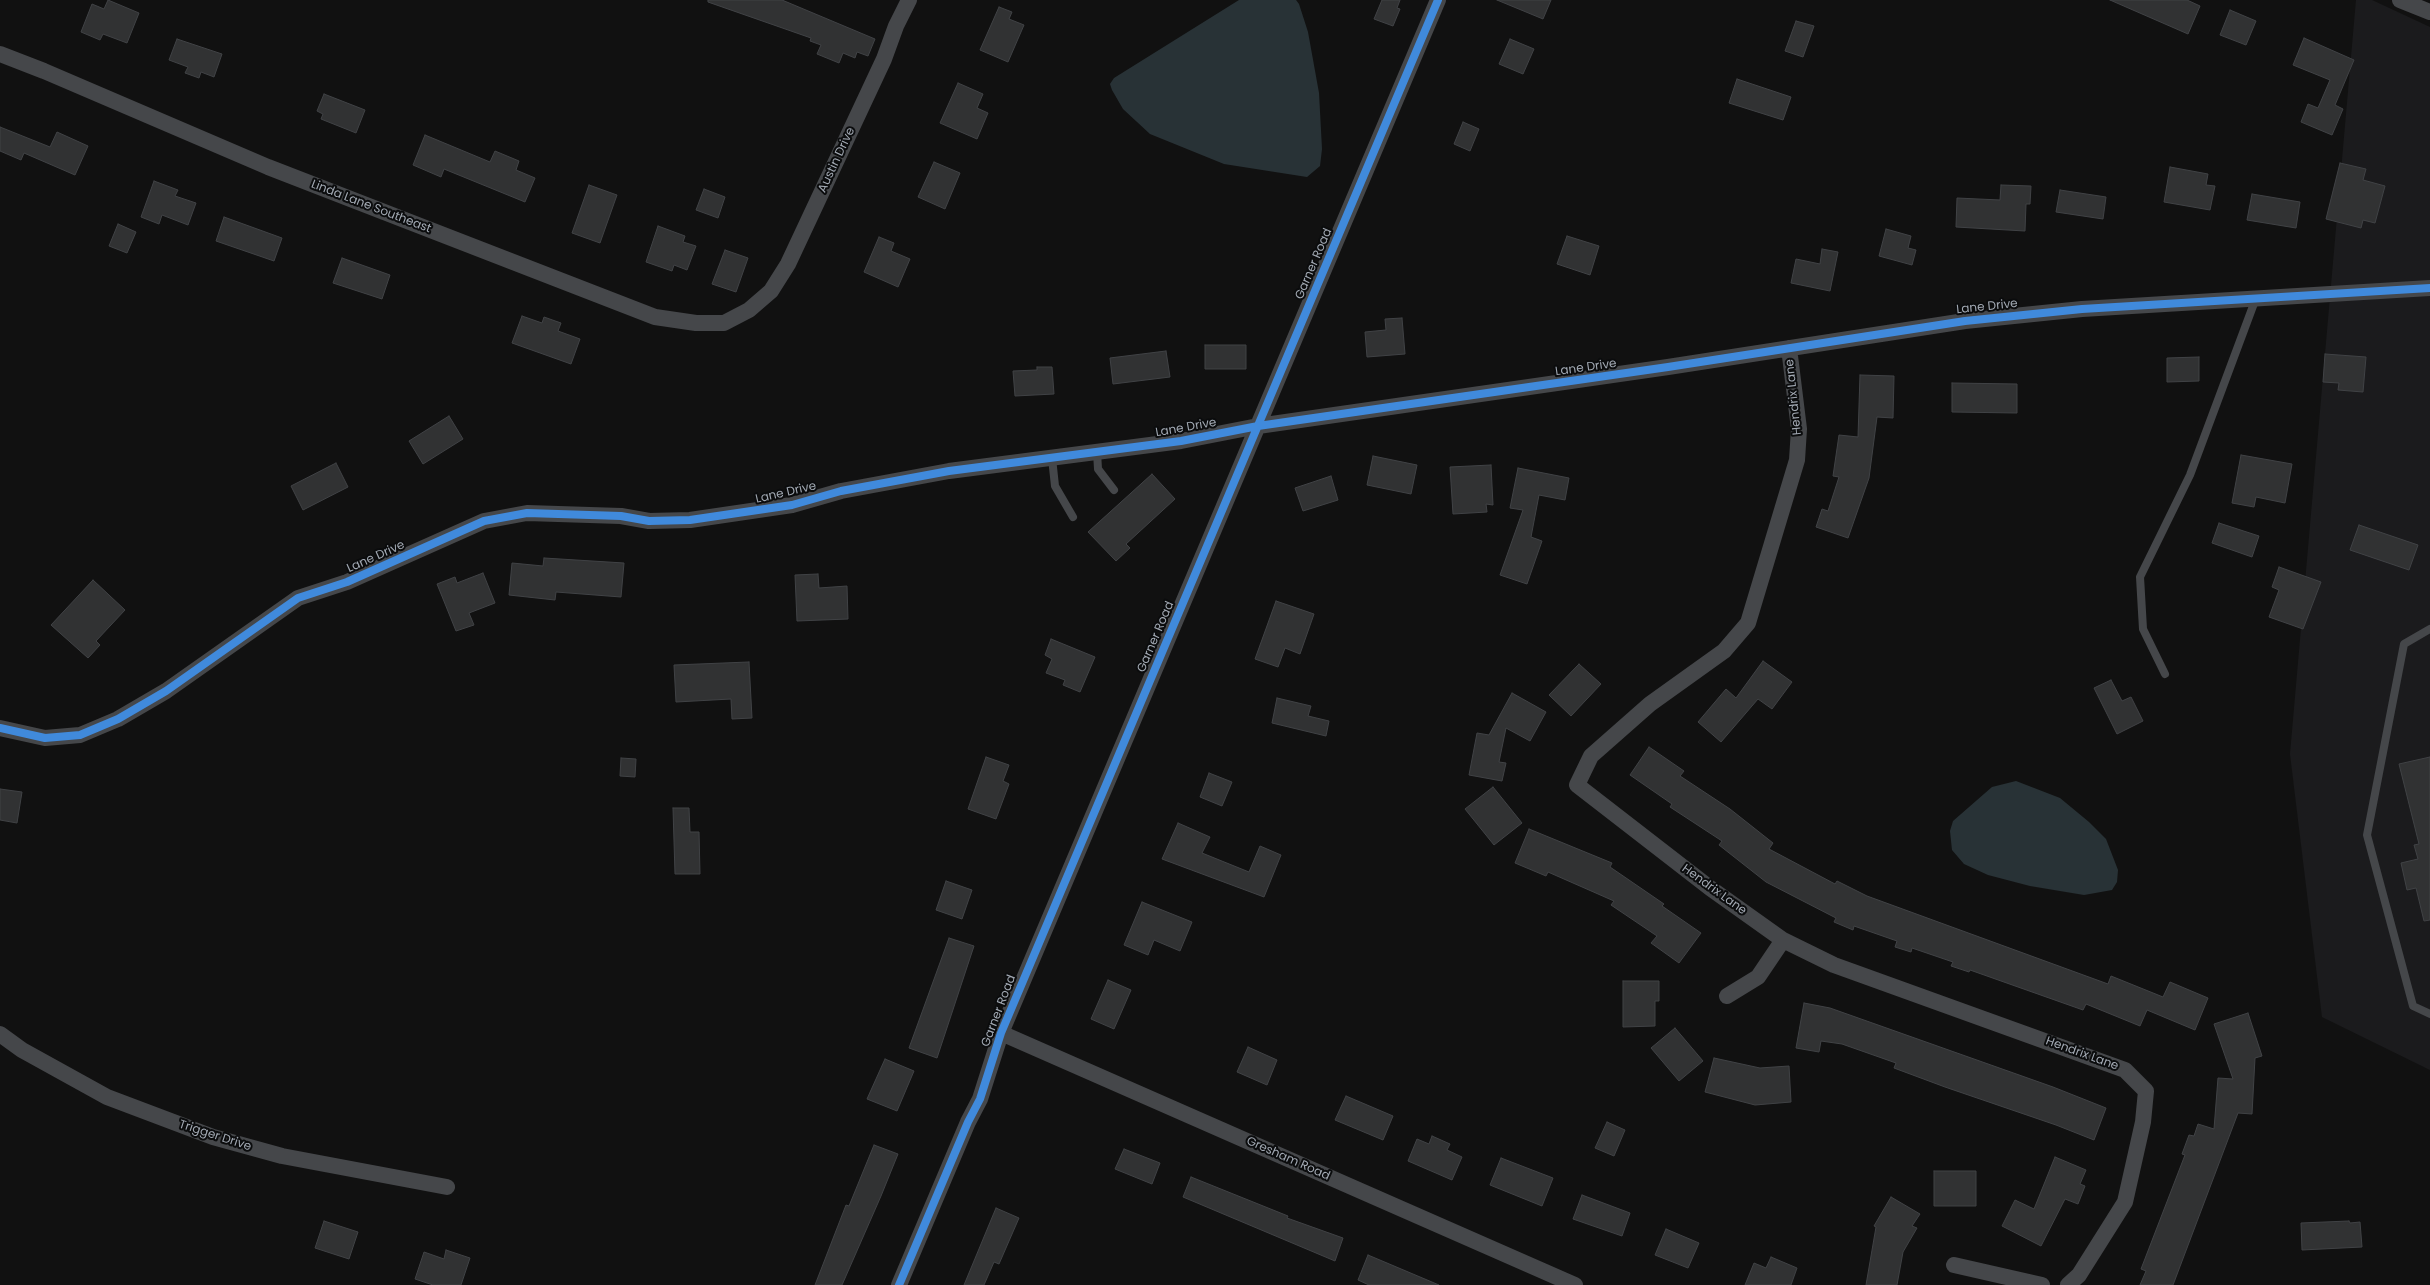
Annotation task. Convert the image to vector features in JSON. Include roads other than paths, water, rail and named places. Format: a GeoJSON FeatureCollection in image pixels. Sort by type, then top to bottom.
{"type":"FeatureCollection","features":[{"type":"Feature","properties":{"kind":"street","name":"Austin Drive"},"geometry":{"type":"LineString","coordinates":[[749,310],[771,291],[788,264],[884,59],[896,26],[909,0]]}},
{"type":"Feature","properties":{"kind":"street","name":"Garner Road"},"geometry":{"type":"LineString","coordinates":[[899,1285],[968,1122],[980,1099],[1000,1033],[1438,0]]}},
{"type":"Feature","properties":{"kind":"street"},"geometry":{"type":"LineString","coordinates":[[2400,0],[2430,12]]}},
{"type":"Feature","properties":{"kind":"street","name":"Linda Lane Southeast"},"geometry":{"type":"LineString","coordinates":[[0,54],[268,167],[655,317],[724,323],[749,310]]}},
{"type":"Feature","properties":{"kind":"street","name":"Lane Drive"},"geometry":{"type":"LineString","coordinates":[[0,728],[45,738],[80,735],[118,719],[166,691],[298,598],[347,582],[484,521],[527,513],[621,516],[649,521],[690,520],[783,507],[841,491],[949,471],[1181,441],[1258,426],[1964,321],[2082,309],[2430,288]]}},
{"type":"Feature","properties":{"kind":"street","name":"Hendrix Lane"},"geometry":{"type":"LineString","coordinates":[[1789,348],[1799,429],[1797,460],[1748,623],[1724,651],[1650,704],[1591,756],[1577,785],[1710,888],[1783,940],[1834,964],[2125,1070],[2146,1091],[2143,1122],[2125,1202],[2079,1274],[2068,1285]]}},
{"type":"Feature","properties":{"kind":"street"},"geometry":{"type":"LineString","coordinates":[[1727,996],[1758,977],[1783,940]]}},
{"type":"Feature","properties":{"kind":"street","name":"Gresham Road"},"geometry":{"type":"LineString","coordinates":[[1000,1033],[1575,1285]]}},
{"type":"Feature","properties":{"kind":"street","name":"Trigger Drive"},"geometry":{"type":"LineString","coordinates":[[0,1034],[22,1050],[107,1097],[213,1137],[282,1156],[448,1187]]}},
{"type":"Feature","properties":{"kind":"street"},"geometry":{"type":"LineString","coordinates":[[1954,1265],[2042,1285]]}},
{"type":"Feature","properties":{"kind":"lane"},"geometry":{"type":"LineString","coordinates":[[2165,674],[2144,629],[2140,577],[2190,475],[2256,298]]}},
{"type":"Feature","properties":{"kind":"lane"},"geometry":{"type":"LineString","coordinates":[[1097,452],[1098,469],[1114,490]]}},
{"type":"Feature","properties":{"kind":"lane"},"geometry":{"type":"LineString","coordinates":[[1052,458],[1055,486],[1073,517]]}},
{"type":"Feature","properties":{"kind":"lane"},"geometry":{"type":"LineString","coordinates":[[2430,629],[2404,644],[2367,835],[2413,1006],[2430,1014]]}}]}
